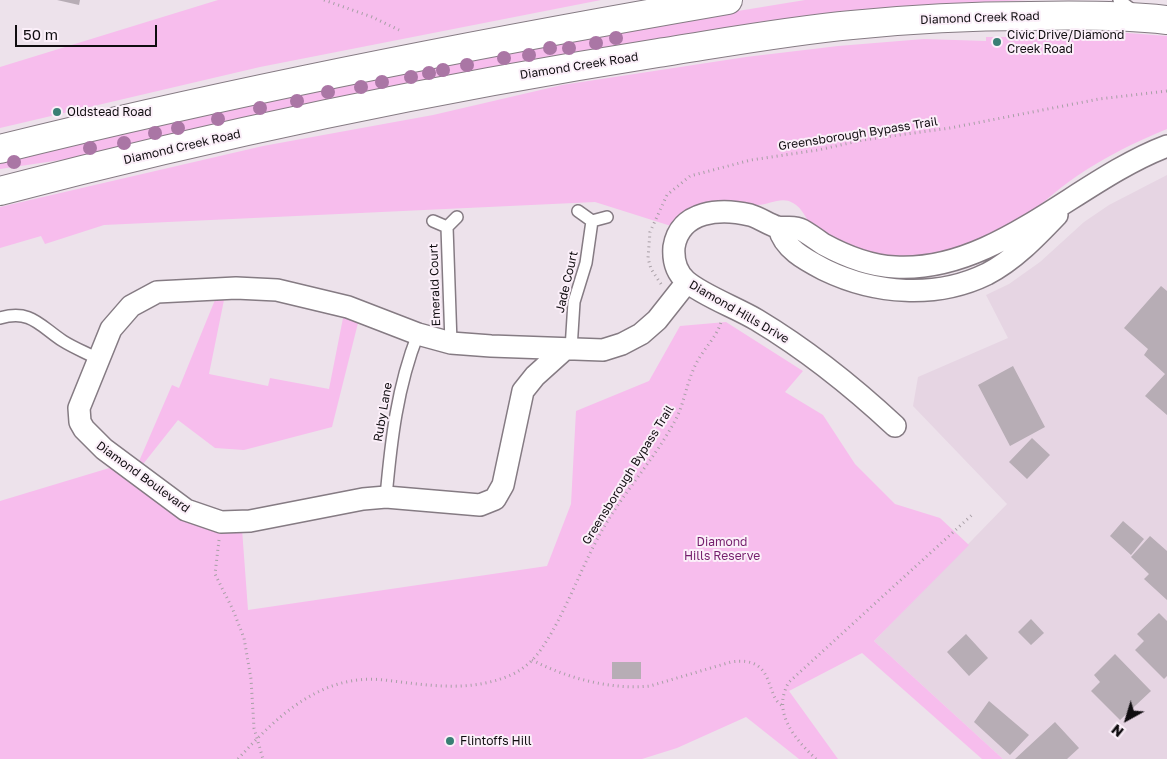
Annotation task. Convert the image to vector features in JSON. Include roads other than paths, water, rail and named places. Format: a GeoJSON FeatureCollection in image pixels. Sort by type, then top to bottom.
{"type":"FeatureCollection","features":[{"type":"Feature","properties":{"kind":"main road"},"geometry":{"type":"LineString","coordinates":[[0,149],[224,96],[390,61],[728,0]]}},
{"type":"Feature","properties":{"kind":"main road","name":"Diamond Creek Road"},"geometry":{"type":"LineString","coordinates":[[0,191],[131,158],[443,90],[784,33],[860,24],[958,18],[1048,15],[1155,19]]}},
{"type":"Feature","properties":{"kind":"street","name":"Diamond Hills Drive"},"geometry":{"type":"LineString","coordinates":[[895,426],[821,362],[751,317],[682,289],[675,264],[674,250],[681,229],[692,219],[707,213],[727,212],[752,216],[779,228],[791,226],[848,256],[871,263],[895,267],[947,262],[987,249],[1114,171],[1167,146]]}},
{"type":"Feature","properties":{"kind":"street","name":"Diamond Boulevard"},"geometry":{"type":"LineString","coordinates":[[568,349],[535,376],[523,391],[503,485],[495,498],[480,505],[432,499],[364,498],[250,521],[221,522],[186,510],[88,436],[80,422],[79,408],[111,329],[123,314],[146,296],[169,290],[236,288],[277,290],[348,307],[418,334],[451,342],[603,350],[632,340],[650,327],[682,289]]}},
{"type":"Feature","properties":{"kind":"lane"},"geometry":{"type":"LineString","coordinates":[[1119,0],[1155,19]]}},
{"type":"Feature","properties":{"kind":"lane"},"geometry":{"type":"LineString","coordinates":[[578,210],[592,221],[607,216]]}},
{"type":"Feature","properties":{"kind":"lane","name":"Emerald Court"},"geometry":{"type":"LineString","coordinates":[[451,342],[447,227],[457,217]]}},
{"type":"Feature","properties":{"kind":"lane","name":"Emerald Court"},"geometry":{"type":"LineString","coordinates":[[433,221],[447,227]]}},
{"type":"Feature","properties":{"kind":"lane","name":"Jade Court"},"geometry":{"type":"LineString","coordinates":[[568,349],[574,302],[586,263],[592,221]]}},
{"type":"Feature","properties":{"kind":"lane"},"geometry":{"type":"LineString","coordinates":[[0,318],[15,316],[34,319],[67,344],[98,359]]}},
{"type":"Feature","properties":{"kind":"lane","name":"Ruby Lane"},"geometry":{"type":"LineString","coordinates":[[386,497],[391,438],[404,370],[418,334]]}},
{"type":"Feature","properties":{"kind":"place","name":"Civic Drive/Diamond Creek Road"},"geometry":{"type":"Point","coordinates":[997,42]}},
{"type":"Feature","properties":{"kind":"place","name":"Oldstead Road"},"geometry":{"type":"Point","coordinates":[57,112]}},
{"type":"Feature","properties":{"kind":"place","name":"Flintoffs Hill"},"geometry":{"type":"Point","coordinates":[450,741]}},
{"type":"Feature","properties":{"kind":"park label","name":"Diamond Hills Reserve"},"geometry":{"type":"Point","coordinates":[722,549]}}]}
